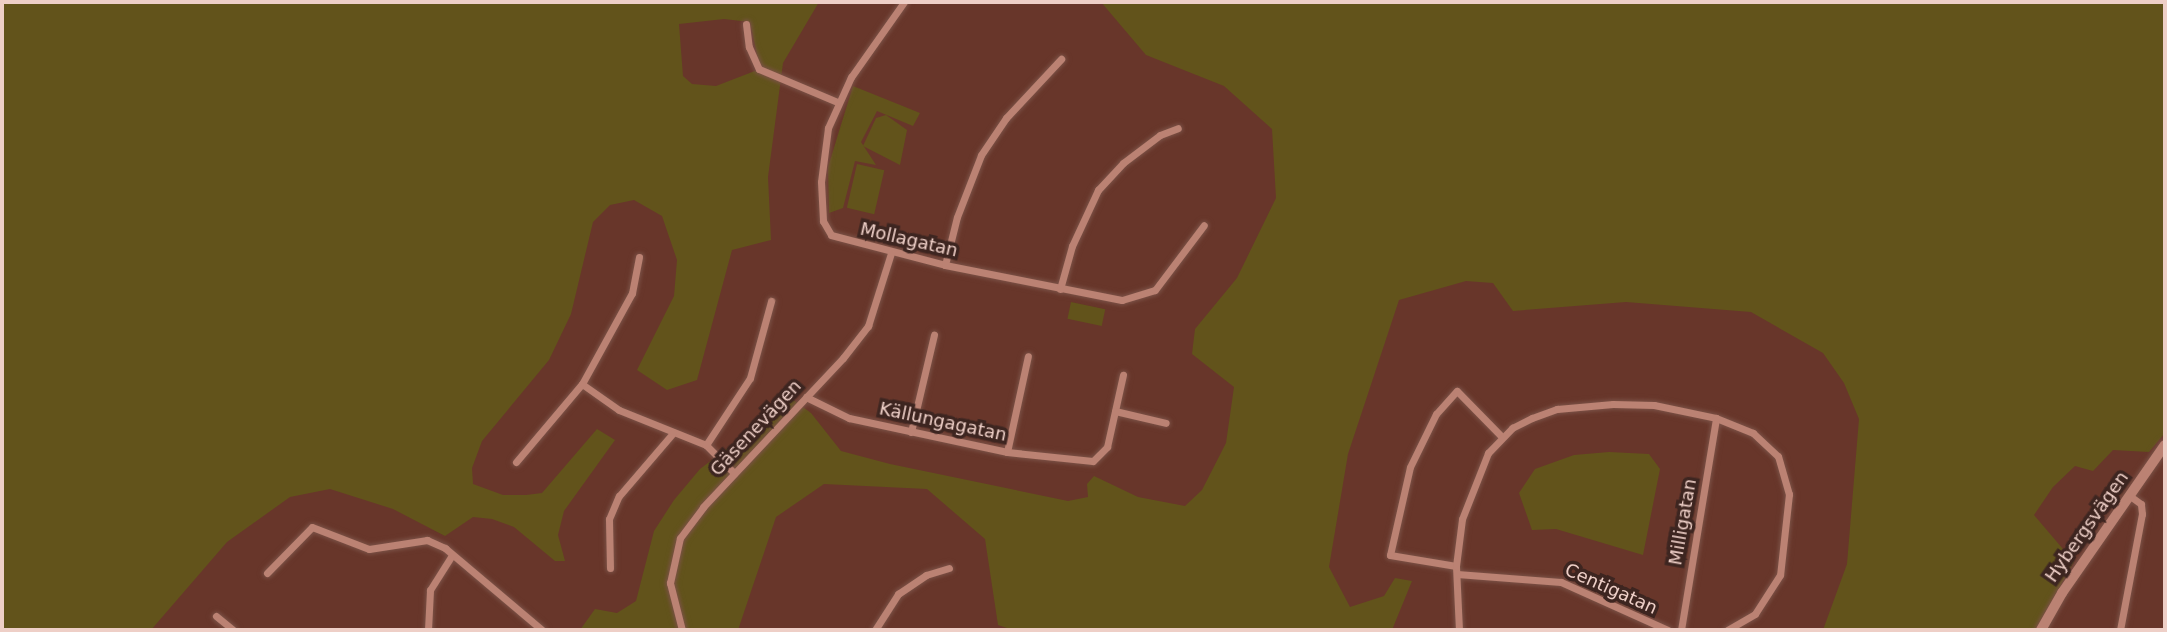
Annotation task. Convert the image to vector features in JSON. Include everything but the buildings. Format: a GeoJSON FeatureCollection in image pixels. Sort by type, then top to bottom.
{"type":"FeatureCollection","features":[{"type":"Feature","properties":{"kind":"street","name":"Mollagatan"},"geometry":{"type":"LineString","coordinates":[[904,2],[837,102],[822,149],[822,221],[837,239],[945,265],[1122,300],[1146,295],[1165,279],[1204,225]]}},
{"type":"Feature","properties":{"kind":"street"},"geometry":{"type":"LineString","coordinates":[[746,24],[749,47],[759,69],[837,102]]}},
{"type":"Feature","properties":{"kind":"street"},"geometry":{"type":"LineString","coordinates":[[945,265],[960,205],[981,155],[1017,105],[1061,59]]}},
{"type":"Feature","properties":{"kind":"street"},"geometry":{"type":"LineString","coordinates":[[1060,289],[1072,246],[1098,190],[1123,163],[1160,135],[1178,128]]}},
{"type":"Feature","properties":{"kind":"street","name":"Gäsenevägen"},"geometry":{"type":"LineString","coordinates":[[682,630],[670,583],[674,553],[691,522],[868,326],[891,253]]}},
{"type":"Feature","properties":{"kind":"street"},"geometry":{"type":"LineString","coordinates":[[516,462],[582,384],[632,293],[639,257]]}},
{"type":"Feature","properties":{"kind":"street"},"geometry":{"type":"LineString","coordinates":[[706,445],[750,377],[771,300]]}},
{"type":"Feature","properties":{"kind":"street"},"geometry":{"type":"LineString","coordinates":[[911,432],[934,334]]}},
{"type":"Feature","properties":{"kind":"street"},"geometry":{"type":"LineString","coordinates":[[1007,452],[1028,356]]}},
{"type":"Feature","properties":{"kind":"street"},"geometry":{"type":"LineString","coordinates":[[1123,375],[1115,411],[1166,423]]}},
{"type":"Feature","properties":{"kind":"street"},"geometry":{"type":"LineString","coordinates":[[582,384],[619,410],[706,445],[734,473]]}},
{"type":"Feature","properties":{"kind":"street","name":"Centigatan"},"geometry":{"type":"LineString","coordinates":[[1502,437],[1457,391],[1436,414],[1410,467],[1390,555],[1457,570],[1561,582],[1668,630]]}},
{"type":"Feature","properties":{"kind":"street","name":"Källungagatan"},"geometry":{"type":"LineString","coordinates":[[806,397],[836,415],[1007,452],[1078,462],[1093,461],[1104,453],[1115,411]]}},
{"type":"Feature","properties":{"kind":"street"},"geometry":{"type":"LineString","coordinates":[[1459,630],[1457,570],[1469,491],[1479,468],[1502,437],[1532,418],[1583,406],[1654,405],[1716,418],[1762,439],[1778,456],[1789,494],[1786,542],[1776,583],[1755,614],[1727,630]]}},
{"type":"Feature","properties":{"kind":"street","name":"Milligatan"},"geometry":{"type":"LineString","coordinates":[[1681,630],[1716,418]]}},
{"type":"Feature","properties":{"kind":"street"},"geometry":{"type":"LineString","coordinates":[[610,568],[609,519],[619,496],[673,433]]}},
{"type":"Feature","properties":{"kind":"street","name":"Hybergsvägen"},"geometry":{"type":"LineString","coordinates":[[2041,630],[2165,445]]}},
{"type":"Feature","properties":{"kind":"street"},"geometry":{"type":"LineString","coordinates":[[2120,630],[2142,514],[2141,504],[2130,496]]}},
{"type":"Feature","properties":{"kind":"street"},"geometry":{"type":"LineString","coordinates":[[267,573],[312,527],[324,528],[357,547],[383,548],[428,540],[452,555],[541,630]]}},
{"type":"Feature","properties":{"kind":"street"},"geometry":{"type":"LineString","coordinates":[[428,630],[430,590],[452,555]]}},
{"type":"Feature","properties":{"kind":"street"},"geometry":{"type":"LineString","coordinates":[[875,630],[898,594],[926,575],[949,568]]}},
{"type":"Feature","properties":{"kind":"street"},"geometry":{"type":"LineString","coordinates":[[216,616],[233,630]]}},
{"type":"Feature","properties":{"kind":"shaded area"},"geometry":{"type":"Polygon","coordinates":[[[2,2],[819,2],[783,63],[768,177],[771,240],[732,250],[697,380],[667,390],[637,370],[674,296],[677,260],[662,216],[634,200],[610,205],[593,222],[571,314],[549,360],[482,441],[472,468],[473,484],[503,495],[526,495],[542,493],[597,429],[615,440],[564,511],[558,535],[565,561],[555,561],[514,527],[492,519],[473,517],[445,536],[393,509],[330,489],[290,497],[227,542],[151,630],[2,630],[2,2]],[[724,19],[679,24],[683,76],[692,84],[716,86],[760,69],[750,22],[724,19]]]}},
{"type":"Feature","properties":{"kind":"shaded area"},"geometry":{"type":"Polygon","coordinates":[[[1101,2],[2165,2],[2165,433],[2149,452],[2113,450],[2093,471],[2075,466],[2053,487],[2034,515],[2074,562],[2035,630],[1823,630],[1847,564],[1859,419],[1844,383],[1823,353],[1751,312],[1626,302],[1513,311],[1493,283],[1466,281],[1399,300],[1348,454],[1329,567],[1350,607],[1384,596],[1395,578],[1412,581],[1392,630],[1013,630],[998,625],[985,539],[927,489],[824,484],[776,517],[738,630],[580,630],[595,609],[617,613],[636,601],[654,531],[674,500],[700,469],[792,399],[811,413],[841,451],[890,464],[1068,501],[1088,497],[1087,484],[1094,476],[1138,497],[1185,506],[1202,490],[1226,443],[1234,387],[1192,354],[1195,329],[1237,278],[1276,198],[1272,129],[1224,86],[1146,55],[1101,2]]]}},
{"type":"Feature","properties":{"kind":"shaded area"},"geometry":{"type":"Polygon","coordinates":[[[853,86],[920,113],[913,126],[877,111],[861,142],[876,165],[855,161],[843,208],[829,213],[828,167],[853,86]]]}},
{"type":"Feature","properties":{"kind":"shaded area"},"geometry":{"type":"Polygon","coordinates":[[[886,115],[907,130],[900,165],[863,146],[876,118],[886,115]]]}},
{"type":"Feature","properties":{"kind":"shaded area"},"geometry":{"type":"Polygon","coordinates":[[[857,164],[884,170],[874,214],[847,208],[857,164]]]}},
{"type":"Feature","properties":{"kind":"shaded area"},"geometry":{"type":"Polygon","coordinates":[[[1071,302],[1105,309],[1102,326],[1067,319],[1071,302]]]}},
{"type":"Feature","properties":{"kind":"shaded area"},"geometry":{"type":"Polygon","coordinates":[[[1609,452],[1649,454],[1660,469],[1643,555],[1556,529],[1532,530],[1519,493],[1535,469],[1574,455],[1609,452]]]}}]}
